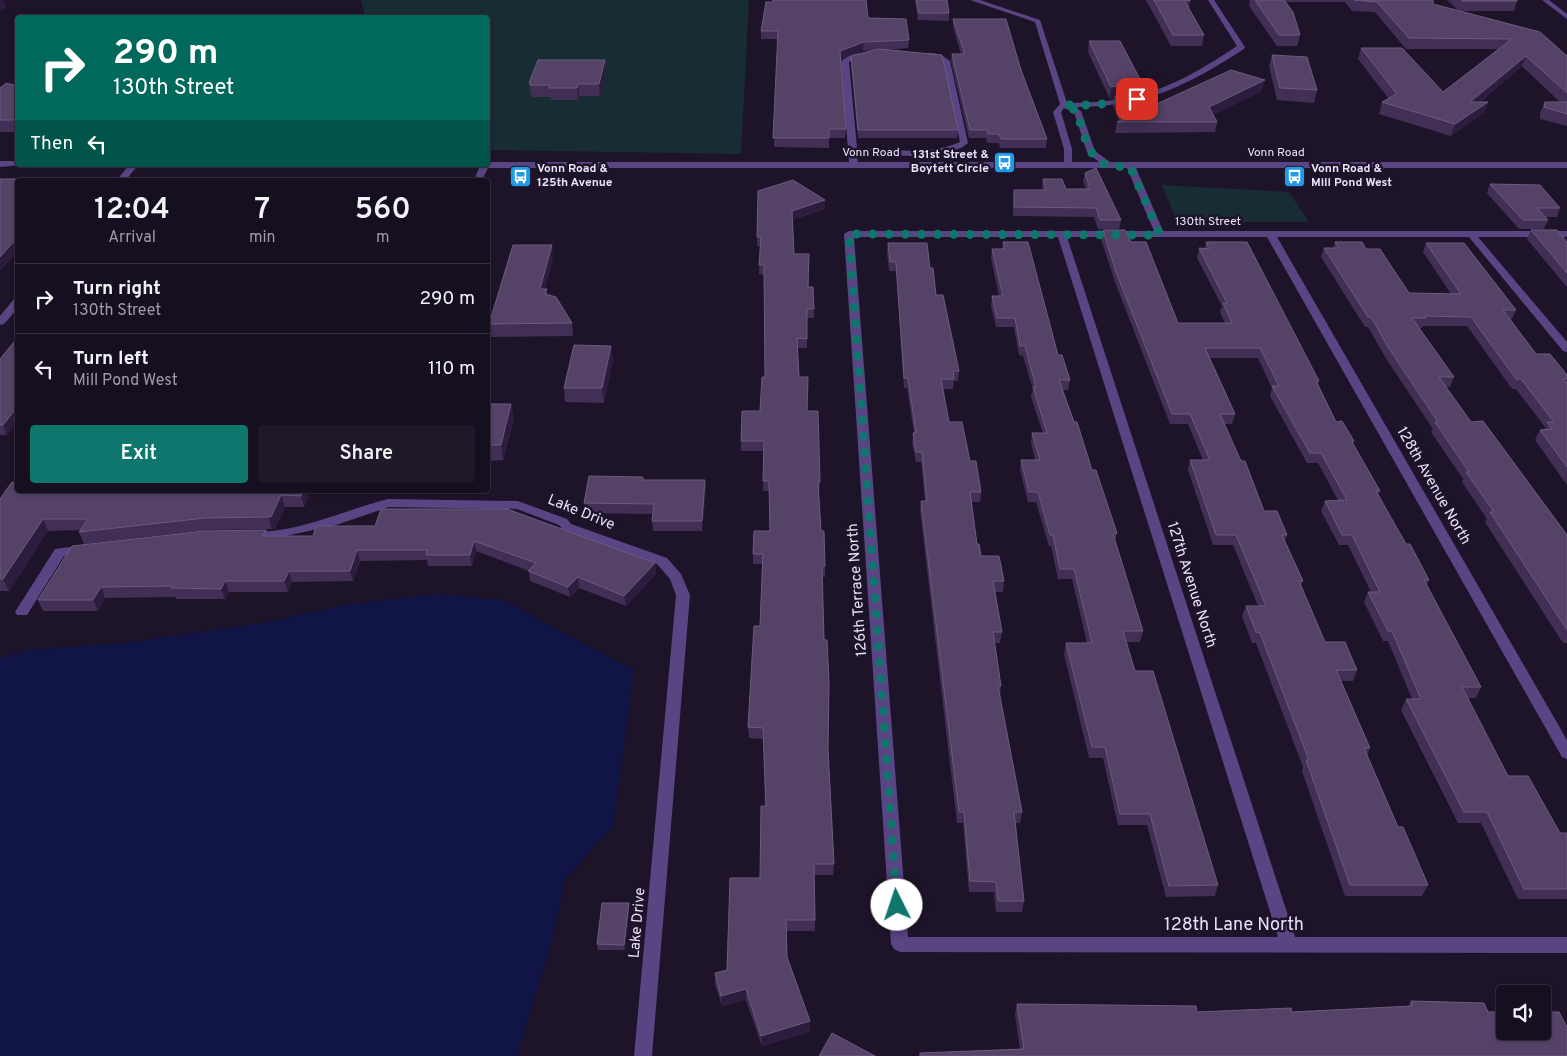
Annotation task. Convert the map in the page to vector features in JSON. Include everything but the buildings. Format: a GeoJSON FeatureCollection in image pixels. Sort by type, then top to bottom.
{"type":"FeatureCollection","features":[{"type":"Feature","properties":{"kind":"street"},"geometry":{"type":"LineString","coordinates":[[974,0],[1038,21],[1064,105],[1077,111],[1091,152],[1109,166]]}},
{"type":"Feature","properties":{"kind":"street"},"geometry":{"type":"LineString","coordinates":[[1068,166],[1068,149],[1057,112],[1058,108],[1064,105],[1104,104],[1149,96],[1181,81],[1241,47],[1211,0]]}},
{"type":"Feature","properties":{"kind":"street"},"geometry":{"type":"LineString","coordinates":[[1545,0],[1567,17]]}},
{"type":"Feature","properties":{"kind":"street"},"geometry":{"type":"LineString","coordinates":[[854,166],[854,150],[844,69],[845,61],[855,56],[879,54]]}},
{"type":"Feature","properties":{"kind":"street"},"geometry":{"type":"LineString","coordinates":[[854,150],[929,151],[957,148],[964,143],[946,61],[938,56],[914,55]]}},
{"type":"Feature","properties":{"kind":"street"},"geometry":{"type":"LineString","coordinates":[[0,164],[15,164]]}},
{"type":"Feature","properties":{"kind":"street","name":"Vonn Road"},"geometry":{"type":"LineString","coordinates":[[490,166],[1567,165]]}},
{"type":"Feature","properties":{"kind":"street"},"geometry":{"type":"LineString","coordinates":[[1130,166],[1160,235]]}},
{"type":"Feature","properties":{"kind":"street"},"geometry":{"type":"LineString","coordinates":[[123,178],[132,167]]}},
{"type":"Feature","properties":{"kind":"street","name":"130th Street"},"geometry":{"type":"LineString","coordinates":[[849,234],[1567,234]]}},
{"type":"Feature","properties":{"kind":"street","name":"126th Terrace North"},"geometry":{"type":"LineString","coordinates":[[849,234],[900,944]]}},
{"type":"Feature","properties":{"kind":"street","name":"128th Avenue North"},"geometry":{"type":"LineString","coordinates":[[1271,234],[1567,753]]}},
{"type":"Feature","properties":{"kind":"street"},"geometry":{"type":"LineString","coordinates":[[1472,234],[1567,349]]}},
{"type":"Feature","properties":{"kind":"street","name":"127th Avenue North"},"geometry":{"type":"LineString","coordinates":[[1062,235],[1289,945]]}},
{"type":"Feature","properties":{"kind":"street"},"geometry":{"type":"LineString","coordinates":[[0,322],[15,304]]}},
{"type":"Feature","properties":{"kind":"street","name":"Lake Drive"},"geometry":{"type":"LineString","coordinates":[[236,535],[272,535],[332,522],[388,503],[518,505],[563,522],[567,527],[662,561],[676,577],[683,595],[643,1056]]}},
{"type":"Feature","properties":{"kind":"street"},"geometry":{"type":"LineString","coordinates":[[22,612],[60,552],[97,548]]}},
{"type":"Feature","properties":{"kind":"street","name":"128th Lane North"},"geometry":{"type":"LineString","coordinates":[[900,944],[1567,945]]}},
{"type":"Feature","properties":{"kind":"shaded area"},"geometry":{"type":"Polygon","coordinates":[[[361,0],[749,0],[741,154],[490,150],[490,15],[365,15],[361,0]]]}},
{"type":"Feature","properties":{"kind":"shaded area"},"geometry":{"type":"Polygon","coordinates":[[[1162,185],[1289,192],[1309,222],[1177,222],[1162,185]]]}},
{"type":"Feature","properties":{"kind":"shaded area"},"geometry":{"type":"Polygon","coordinates":[[[436,594],[503,600],[634,670],[613,826],[565,880],[551,944],[517,1056],[0,1056],[0,658],[26,650],[133,642],[263,623],[344,605],[436,594]]]}},
{"type":"Feature","properties":{"kind":"place","name":"131st Street & Boytett Circle"},"geometry":{"type":"Point","coordinates":[1005,162]}},
{"type":"Feature","properties":{"kind":"place","name":"Vonn Road & 125th Avenue"},"geometry":{"type":"Point","coordinates":[521,176]}},
{"type":"Feature","properties":{"kind":"place","name":"Vonn Road & Mill Pond West"},"geometry":{"type":"Point","coordinates":[1295,176]}},
{"type":"Feature","properties":{"kind":"route"},"geometry":{"type":"LineString","coordinates":[[897,905],[849,234],[1160,235],[1130,166],[1109,166],[1096,158],[1091,152],[1077,111],[1064,105],[1094,105],[1137,99]]}}]}
